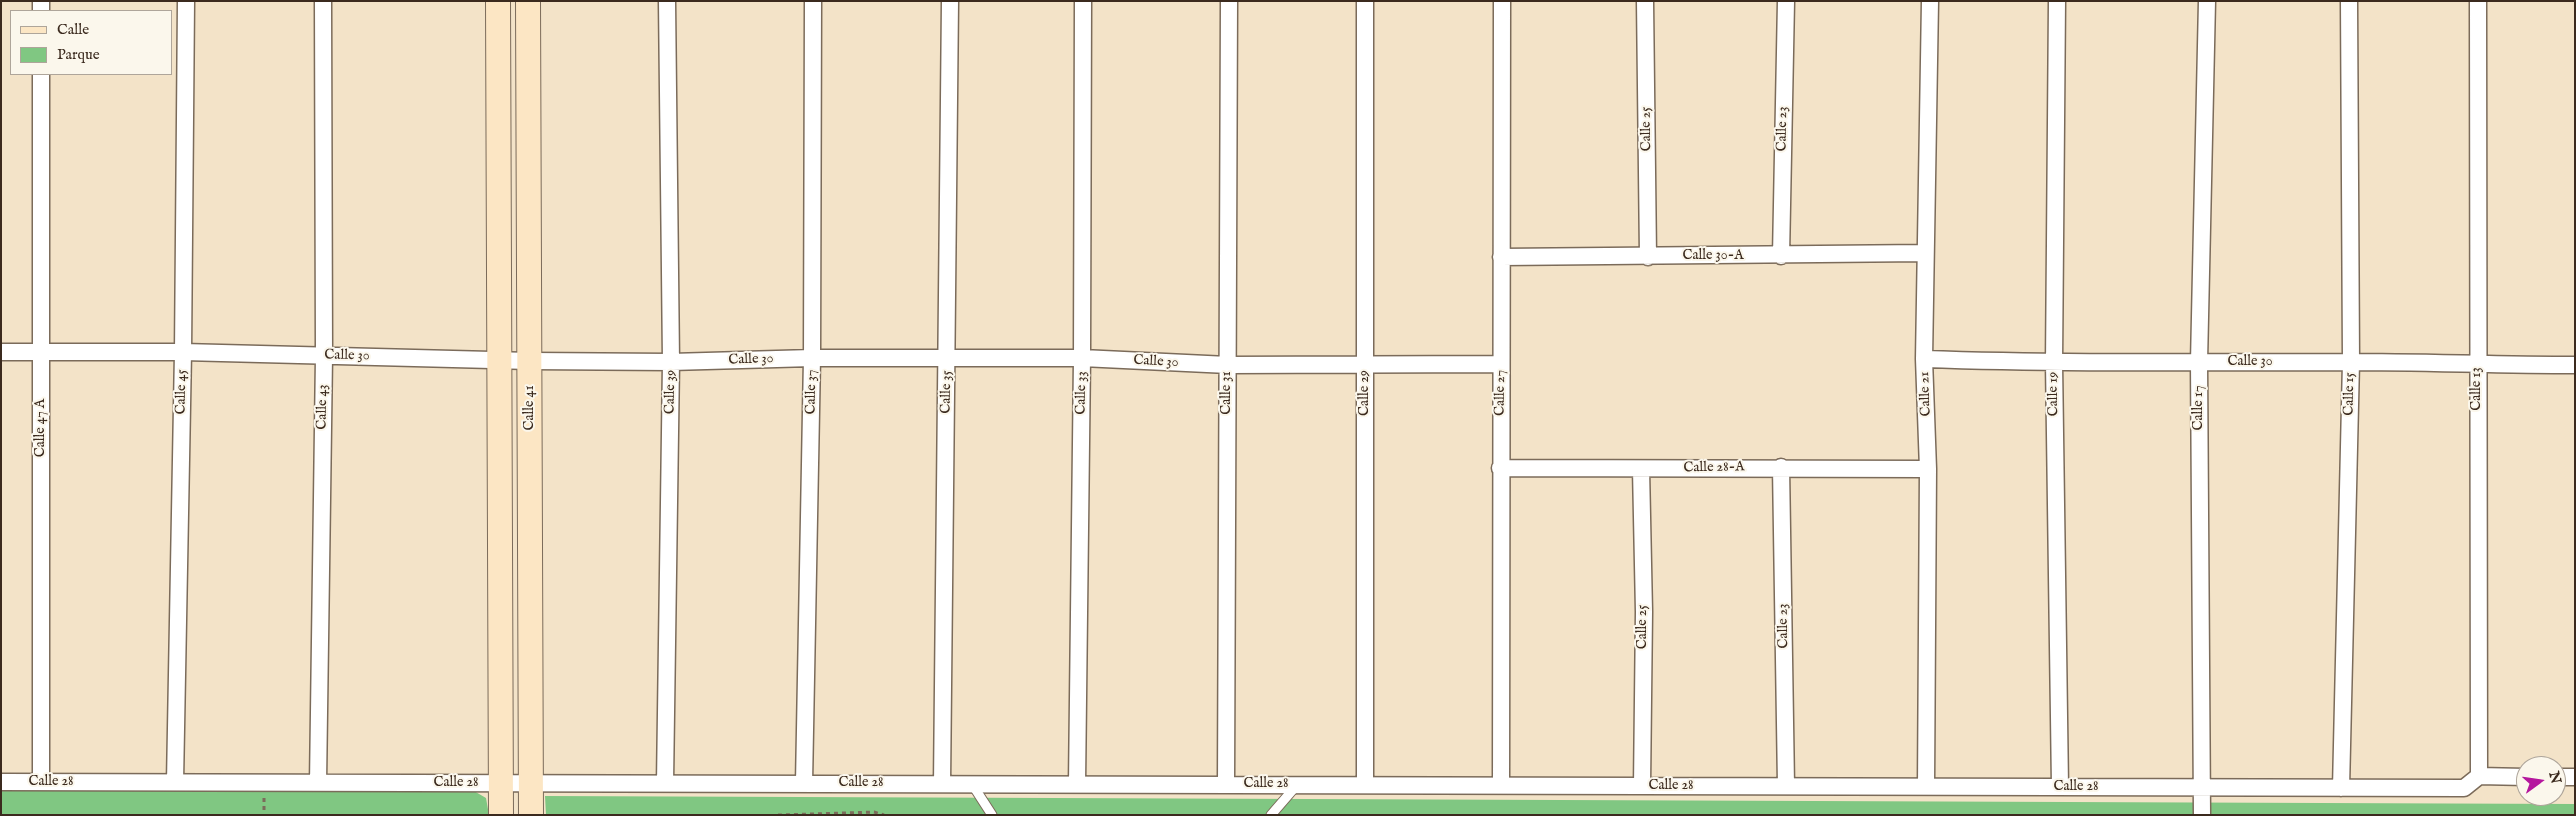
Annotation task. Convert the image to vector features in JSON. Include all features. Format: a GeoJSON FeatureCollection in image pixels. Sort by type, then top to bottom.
{"type":"FeatureCollection","features":[{"type":"Feature","properties":{"kind":"main road"},"geometry":{"type":"LineString","coordinates":[[498,1],[500,815]]}},
{"type":"Feature","properties":{"kind":"main road","name":"Calle 41"},"geometry":{"type":"LineString","coordinates":[[528,1],[530,361],[529,782],[531,815]]}},
{"type":"Feature","properties":{"kind":"street","name":"Calle 45"},"geometry":{"type":"LineString","coordinates":[[174,782],[183,352],[186,1]]}},
{"type":"Feature","properties":{"kind":"street","name":"Calle 43"},"geometry":{"type":"LineString","coordinates":[[318,783],[324,356],[323,1]]}},
{"type":"Feature","properties":{"kind":"street","name":"Calle 39"},"geometry":{"type":"LineString","coordinates":[[665,783],[672,362],[667,1]]}},
{"type":"Feature","properties":{"kind":"street","name":"Calle 37"},"geometry":{"type":"LineString","coordinates":[[804,783],[812,358],[813,1]]}},
{"type":"Feature","properties":{"kind":"street","name":"Calle 35"},"geometry":{"type":"LineString","coordinates":[[942,784],[948,359],[950,1]]}},
{"type":"Feature","properties":{"kind":"street","name":"Calle 33"},"geometry":{"type":"LineString","coordinates":[[1077,784],[1082,358],[1083,1]]}},
{"type":"Feature","properties":{"kind":"street","name":"Calle 31"},"geometry":{"type":"LineString","coordinates":[[1226,784],[1229,1]]}},
{"type":"Feature","properties":{"kind":"street","name":"Calle 29"},"geometry":{"type":"LineString","coordinates":[[1364,1],[1365,785]]}},
{"type":"Feature","properties":{"kind":"street","name":"Calle 27"},"geometry":{"type":"LineString","coordinates":[[1501,785],[1502,1]]}},
{"type":"Feature","properties":{"kind":"street","name":"Calle 25"},"geometry":{"type":"LineString","coordinates":[[1645,1],[1648,257]]}},
{"type":"Feature","properties":{"kind":"street","name":"Calle 23"},"geometry":{"type":"LineString","coordinates":[[1780,256],[1786,1]]}},
{"type":"Feature","properties":{"kind":"street","name":"Calle 21"},"geometry":{"type":"LineString","coordinates":[[1926,786],[1928,469],[1924,359],[1930,1]]}},
{"type":"Feature","properties":{"kind":"street","name":"Calle 19"},"geometry":{"type":"LineString","coordinates":[[2057,1],[2054,363],[2060,787]]}},
{"type":"Feature","properties":{"kind":"street","name":"Calle 17"},"geometry":{"type":"LineString","coordinates":[[2202,815],[2199,362],[2207,1]]}},
{"type":"Feature","properties":{"kind":"street","name":"Calle 15"},"geometry":{"type":"LineString","coordinates":[[2341,788],[2351,362],[2349,1]]}},
{"type":"Feature","properties":{"kind":"street","name":"Calle 13"},"geometry":{"type":"LineString","coordinates":[[2478,1],[2479,776]]}},
{"type":"Feature","properties":{"kind":"street","name":"Calle 47 A"},"geometry":{"type":"LineString","coordinates":[[41,75],[41,782]]}},
{"type":"Feature","properties":{"kind":"street","name":"Calle 30-A"},"geometry":{"type":"LineString","coordinates":[[1501,257],[1926,254]]}},
{"type":"Feature","properties":{"kind":"street","name":"Calle 30"},"geometry":{"type":"LineString","coordinates":[[1,352],[183,352],[530,361],[672,362],[812,358],[1082,358],[1228,366],[1502,364]]}},
{"type":"Feature","properties":{"kind":"street","name":"Calle 30"},"geometry":{"type":"LineString","coordinates":[[1924,359],[2054,363],[2351,362],[2477,366],[2575,365]]}},
{"type":"Feature","properties":{"kind":"street","name":"Calle 23"},"geometry":{"type":"LineString","coordinates":[[1781,467],[1786,786]]}},
{"type":"Feature","properties":{"kind":"street","name":"Calle 28-A"},"geometry":{"type":"LineString","coordinates":[[1500,468],[1641,469],[1781,467],[1928,469]]}},
{"type":"Feature","properties":{"kind":"street","name":"Calle 25"},"geometry":{"type":"LineString","coordinates":[[1641,469],[1644,612],[1642,786]]}},
{"type":"Feature","properties":{"kind":"street","name":"Calle 28"},"geometry":{"type":"LineString","coordinates":[[1,782],[2464,788],[2479,776]]}},
{"type":"Feature","properties":{"kind":"street"},"geometry":{"type":"LineString","coordinates":[[2479,776],[2516,777]]}},
{"type":"Feature","properties":{"kind":"lane"},"geometry":{"type":"LineString","coordinates":[[972,784],[992,815]]}},
{"type":"Feature","properties":{"kind":"lane"},"geometry":{"type":"LineString","coordinates":[[1271,815],[1297,785]]}},
{"type":"Feature","properties":{"kind":"path"},"geometry":{"type":"LineString","coordinates":[[264,796],[264,815]]}},
{"type":"Feature","properties":{"kind":"path"},"geometry":{"type":"LineString","coordinates":[[778,815],[874,812],[884,815]]}},
{"type":"Feature","properties":{"kind":"green space"},"geometry":{"type":"Polygon","coordinates":[[[1,789],[474,791],[486,798],[489,815],[1,815],[1,789]]]}},
{"type":"Feature","properties":{"kind":"green space"},"geometry":{"type":"Polygon","coordinates":[[[545,796],[2516,804],[2516,806],[2566,806],[2566,804],[2575,804],[2575,815],[546,815],[545,796]]]}}]}
